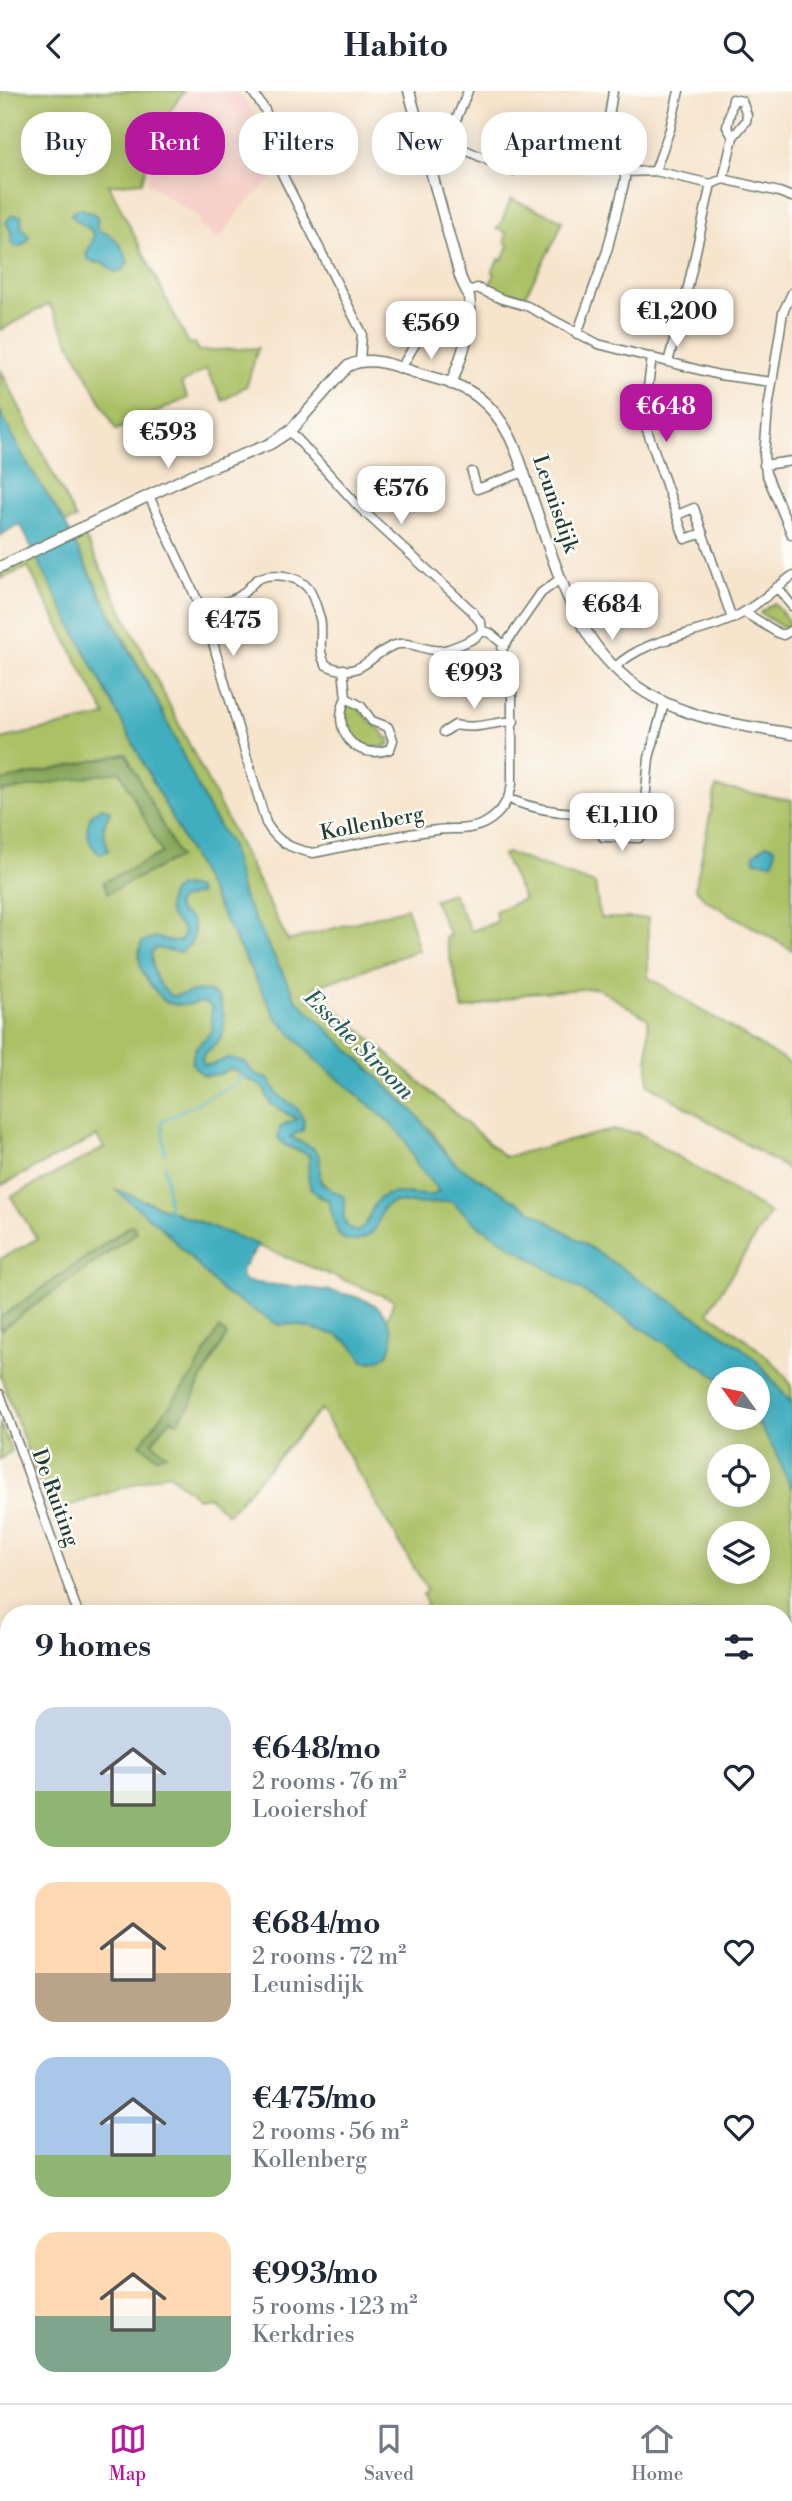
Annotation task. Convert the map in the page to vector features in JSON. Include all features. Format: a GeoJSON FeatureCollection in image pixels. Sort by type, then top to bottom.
{"type":"FeatureCollection","features":[{"type":"Feature","properties":{"kind":"street"},"geometry":{"type":"LineString","coordinates":[[252,91],[265,110],[272,129],[281,172],[362,333],[360,361]]}},
{"type":"Feature","properties":{"kind":"street"},"geometry":{"type":"LineString","coordinates":[[409,91],[415,112]]}},
{"type":"Feature","properties":{"kind":"street"},"geometry":{"type":"LineString","coordinates":[[459,112],[468,91]]}},
{"type":"Feature","properties":{"kind":"street"},"geometry":{"type":"LineString","coordinates":[[610,112],[613,91]]}},
{"type":"Feature","properties":{"kind":"street"},"geometry":{"type":"LineString","coordinates":[[654,170],[670,129],[680,91]]}},
{"type":"Feature","properties":{"kind":"street"},"geometry":{"type":"LineString","coordinates":[[723,179],[733,137]]}},
{"type":"Feature","properties":{"kind":"street"},"geometry":{"type":"LineString","coordinates":[[647,170],[710,184],[723,179],[792,197]]}},
{"type":"Feature","properties":{"kind":"street"},"geometry":{"type":"LineString","coordinates":[[432,175],[469,305],[462,353],[451,384]]}},
{"type":"Feature","properties":{"kind":"street"},"geometry":{"type":"LineString","coordinates":[[577,334],[607,251],[624,175]]}},
{"type":"Feature","properties":{"kind":"street"},"geometry":{"type":"LineString","coordinates":[[668,362],[684,305],[710,184]]}},
{"type":"Feature","properties":{"kind":"street"},"geometry":{"type":"LineString","coordinates":[[467,292],[477,288],[527,306],[598,344],[719,375],[772,382]]}},
{"type":"Feature","properties":{"kind":"street"},"geometry":{"type":"LineString","coordinates":[[792,293],[783,313],[772,382],[764,465],[792,535]]}},
{"type":"Feature","properties":{"kind":"street"},"geometry":{"type":"LineString","coordinates":[[0,567],[149,496],[270,444],[290,431],[341,371],[360,361],[383,362],[401,368],[421,334]]}},
{"type":"Feature","properties":{"kind":"street"},"geometry":{"type":"LineString","coordinates":[[652,357],[645,409],[646,427],[685,539],[703,533]]}},
{"type":"Feature","properties":{"kind":"street","name":"Leunisdijk"},"geometry":{"type":"LineString","coordinates":[[401,368],[474,393],[495,412],[512,439],[560,579],[590,637],[614,668],[642,691],[689,714],[792,734]]}},
{"type":"Feature","properties":{"kind":"street"},"geometry":{"type":"LineString","coordinates":[[202,608],[239,597],[255,581],[262,578],[276,575],[295,579],[311,593],[319,617],[322,659],[326,665],[343,669],[363,666],[394,645],[450,649],[478,637],[482,631],[481,623],[471,610],[360,508],[290,431]]}},
{"type":"Feature","properties":{"kind":"street"},"geometry":{"type":"LineString","coordinates":[[764,465],[792,461]]}},
{"type":"Feature","properties":{"kind":"street"},"geometry":{"type":"LineString","coordinates":[[472,472],[477,489],[524,472]]}},
{"type":"Feature","properties":{"kind":"street","name":"Kollenberg"},"geometry":{"type":"LineString","coordinates":[[149,496],[202,608],[266,823],[281,842],[298,850],[313,853],[438,829],[467,829],[482,824],[503,808],[511,792],[514,721],[512,688],[501,655],[503,644]]}},
{"type":"Feature","properties":{"kind":"street"},"geometry":{"type":"LineString","coordinates":[[677,515],[694,508],[732,619]]}},
{"type":"Feature","properties":{"kind":"street"},"geometry":{"type":"LineString","coordinates":[[614,668],[626,657],[647,645],[732,619],[792,576]]}},
{"type":"Feature","properties":{"kind":"street"},"geometry":{"type":"LineString","coordinates":[[482,631],[491,633],[503,644],[541,593],[560,579]]}},
{"type":"Feature","properties":{"kind":"street"},"geometry":{"type":"LineString","coordinates":[[777,587],[792,607]]}},
{"type":"Feature","properties":{"kind":"street"},"geometry":{"type":"LineString","coordinates":[[744,612],[783,635],[792,630]]}},
{"type":"Feature","properties":{"kind":"street"},"geometry":{"type":"LineString","coordinates":[[343,669],[346,698],[340,714],[345,735],[352,743],[368,752],[379,753],[390,749],[393,740],[388,727],[372,721],[361,706],[346,698]]}},
{"type":"Feature","properties":{"kind":"street"},"geometry":{"type":"LineString","coordinates":[[599,814],[599,828],[603,837],[639,838],[644,831],[649,758],[664,704]]}},
{"type":"Feature","properties":{"kind":"street"},"geometry":{"type":"LineString","coordinates":[[444,732],[455,725],[466,728],[514,721]]}},
{"type":"Feature","properties":{"kind":"street"},"geometry":{"type":"LineString","coordinates":[[514,801],[552,811],[599,814],[644,812]]}},
{"type":"Feature","properties":{"kind":"street","name":"De Ruiting"},"geometry":{"type":"LineString","coordinates":[[0,1395],[75,1605]]}},
{"type":"Feature","properties":{"kind":"shaded area"},"geometry":{"type":"Polygon","coordinates":[[[180,91],[232,91],[246,101],[253,112],[239,112],[239,175],[274,175],[241,208],[220,240],[198,224],[201,219],[147,183],[148,175],[225,175],[225,112],[174,112],[182,100],[176,96],[180,91]]]}},
{"type":"Feature","properties":{"kind":"green space"},"geometry":{"type":"Polygon","coordinates":[[[0,91],[184,91],[169,112],[125,112],[125,175],[144,175],[142,182],[109,185],[189,344],[195,343],[199,351],[258,348],[247,385],[223,401],[206,369],[181,384],[188,398],[116,430],[49,304],[0,330],[0,91]],[[74,210],[71,215],[93,233],[86,254],[94,263],[103,263],[115,272],[123,270],[128,262],[115,239],[101,233],[96,226],[98,219],[84,210],[74,210]]]}},
{"type":"Feature","properties":{"kind":"green space"},"geometry":{"type":"Polygon","coordinates":[[[511,199],[562,220],[557,236],[522,301],[487,290],[495,274],[492,271],[509,246],[505,242],[506,232],[496,229],[500,226],[511,199]]]}},
{"type":"Feature","properties":{"kind":"green space"},"geometry":{"type":"Polygon","coordinates":[[[0,369],[76,519],[65,523],[25,460],[0,411],[0,369]]]}},
{"type":"Feature","properties":{"kind":"green space"},"geometry":{"type":"Polygon","coordinates":[[[83,533],[288,941],[407,908],[419,950],[312,988],[505,1157],[612,1130],[639,1133],[770,1213],[708,1312],[777,1366],[791,1386],[792,1403],[770,1377],[770,1367],[762,1367],[736,1343],[457,1165],[432,1132],[396,1094],[296,999],[243,897],[230,844],[210,812],[156,699],[73,539],[83,533]]]}},
{"type":"Feature","properties":{"kind":"green space"},"geometry":{"type":"Polygon","coordinates":[[[35,555],[275,1016],[315,1059],[387,1120],[405,1139],[417,1165],[440,1191],[434,1195],[386,1195],[375,1204],[362,1228],[357,1232],[347,1227],[344,1222],[344,1204],[320,1180],[320,1157],[313,1148],[290,1136],[303,1130],[304,1121],[297,1108],[278,1095],[269,1079],[253,1073],[245,1062],[228,1058],[211,1065],[202,1064],[203,1055],[224,1026],[220,1000],[203,991],[171,996],[159,982],[152,961],[151,954],[155,948],[170,951],[193,939],[176,906],[172,917],[182,925],[184,936],[181,941],[173,942],[154,937],[141,943],[139,952],[145,976],[165,1002],[189,1005],[195,1001],[208,1003],[212,1008],[212,1032],[195,1048],[192,1063],[204,1076],[221,1074],[229,1069],[236,1070],[264,1089],[271,1104],[297,1120],[285,1123],[290,1148],[310,1157],[308,1165],[318,1197],[328,1200],[339,1236],[355,1241],[387,1205],[394,1202],[426,1204],[451,1201],[476,1224],[707,1371],[707,1430],[762,1430],[775,1451],[792,1490],[792,1605],[428,1605],[423,1595],[427,1590],[321,1409],[228,1514],[208,1496],[198,1498],[168,1473],[50,1512],[0,1374],[0,1330],[137,1232],[131,1225],[0,1318],[0,1259],[37,1239],[11,1197],[104,1148],[97,1136],[0,1186],[0,792],[120,771],[163,853],[104,882],[108,892],[179,857],[126,754],[0,781],[0,739],[106,716],[28,567],[0,579],[0,572],[35,555]],[[110,813],[90,817],[108,846],[104,829],[110,813]],[[184,886],[179,899],[188,898],[194,889],[184,886]],[[115,1189],[162,1227],[223,1292],[279,1325],[294,1324],[337,1335],[353,1346],[363,1361],[373,1362],[384,1356],[388,1317],[394,1300],[115,1189]],[[219,1329],[193,1375],[140,1444],[157,1457],[165,1454],[152,1443],[171,1418],[193,1396],[227,1335],[219,1329]]]}},
{"type":"Feature","properties":{"kind":"green space"},"geometry":{"type":"Polygon","coordinates":[[[774,603],[790,623],[784,628],[760,613],[774,603]]]}},
{"type":"Feature","properties":{"kind":"green space"},"geometry":{"type":"Polygon","coordinates":[[[349,704],[359,709],[386,738],[390,738],[389,745],[368,747],[355,741],[347,727],[346,707],[349,704]]]}},
{"type":"Feature","properties":{"kind":"green space"},"geometry":{"type":"Polygon","coordinates":[[[126,754],[179,857],[108,893],[103,882],[162,853],[120,771],[0,792],[0,781],[126,754]]]}},
{"type":"Feature","properties":{"kind":"green space"},"geometry":{"type":"Polygon","coordinates":[[[716,787],[792,800],[792,950],[706,900],[695,889],[716,787]]]}},
{"type":"Feature","properties":{"kind":"green space"},"geometry":{"type":"Polygon","coordinates":[[[633,816],[639,822],[636,833],[606,833],[606,818],[633,816]]]}},
{"type":"Feature","properties":{"kind":"green space"},"geometry":{"type":"Polygon","coordinates":[[[507,853],[595,884],[600,918],[648,918],[648,977],[792,1065],[792,1172],[648,1084],[648,1019],[597,988],[530,993],[463,1010],[445,937],[450,936],[434,900],[452,892],[471,931],[497,922],[495,911],[524,899],[503,855],[507,853]]]}},
{"type":"Feature","properties":{"kind":"green space"},"geometry":{"type":"Polygon","coordinates":[[[132,1225],[137,1232],[0,1330],[0,1318],[132,1225]]]}},
{"type":"Feature","properties":{"kind":"green space"},"geometry":{"type":"Polygon","coordinates":[[[219,1328],[227,1335],[196,1389],[193,1401],[177,1422],[171,1419],[152,1442],[166,1454],[157,1457],[140,1444],[193,1375],[219,1328]]]}},
{"type":"Feature","properties":{"kind":"green space"},"geometry":{"type":"Polygon","coordinates":[[[0,1422],[11,1451],[0,1459],[0,1422]]]}},
{"type":"Feature","properties":{"kind":"water"},"geometry":{"type":"Polygon","coordinates":[[[79,208],[95,214],[98,219],[96,226],[118,243],[128,262],[123,270],[115,272],[103,263],[88,260],[86,254],[93,232],[71,214],[79,208]]]}},
{"type":"Feature","properties":{"kind":"water"},"geometry":{"type":"Polygon","coordinates":[[[12,215],[22,216],[21,226],[29,236],[28,241],[21,246],[16,247],[11,242],[11,232],[6,222],[12,215]]]}},
{"type":"Feature","properties":{"kind":"water"},"geometry":{"type":"Polygon","coordinates":[[[0,411],[25,460],[65,523],[116,627],[156,699],[210,812],[230,844],[243,897],[296,999],[414,1112],[457,1165],[736,1343],[762,1367],[707,1367],[707,1371],[476,1224],[451,1201],[426,1204],[393,1202],[383,1208],[371,1233],[356,1241],[342,1237],[333,1220],[329,1200],[316,1193],[309,1184],[310,1157],[285,1145],[278,1137],[280,1127],[297,1119],[271,1104],[264,1089],[236,1070],[229,1069],[209,1075],[200,1072],[192,1063],[196,1049],[212,1032],[212,1008],[202,1002],[184,1005],[165,1002],[145,976],[140,961],[141,943],[154,937],[173,942],[181,941],[183,937],[183,930],[172,918],[168,906],[172,893],[181,886],[196,888],[199,894],[180,899],[176,906],[178,911],[192,920],[194,934],[191,942],[180,952],[155,948],[151,954],[156,978],[171,996],[204,991],[214,995],[221,1004],[224,1017],[222,1035],[203,1055],[202,1064],[211,1065],[228,1058],[245,1062],[253,1073],[269,1079],[278,1095],[297,1108],[304,1121],[303,1130],[290,1137],[313,1148],[320,1157],[320,1180],[322,1184],[344,1197],[344,1218],[351,1229],[357,1232],[362,1228],[375,1204],[386,1195],[434,1195],[439,1191],[417,1165],[405,1139],[387,1120],[315,1059],[275,1016],[21,525],[0,536],[0,411]]]}},
{"type":"Feature","properties":{"kind":"water"},"geometry":{"type":"Polygon","coordinates":[[[102,807],[110,811],[103,827],[108,851],[100,854],[90,843],[87,829],[91,816],[102,807]]]}},
{"type":"Feature","properties":{"kind":"water"},"geometry":{"type":"Polygon","coordinates":[[[767,844],[775,848],[774,860],[771,863],[755,861],[754,854],[767,844]]]}},
{"type":"Feature","properties":{"kind":"water"},"geometry":{"type":"Polygon","coordinates":[[[114,1189],[259,1245],[241,1270],[242,1279],[248,1282],[328,1291],[371,1303],[381,1310],[387,1319],[392,1340],[390,1350],[375,1361],[363,1361],[353,1346],[337,1335],[294,1324],[279,1325],[223,1292],[162,1228],[114,1189]]]}},
{"type":"Feature","properties":{"kind":"water"},"geometry":{"type":"Polygon","coordinates":[[[770,1377],[792,1403],[792,1490],[762,1430],[770,1430],[770,1377]]]}},
{"type":"Feature","properties":{"kind":"waterway"},"geometry":{"type":"LineString","coordinates":[[165,1153],[162,1121],[238,1082],[241,1073]]}},
{"type":"Feature","properties":{"kind":"waterway"},"geometry":{"type":"LineString","coordinates":[[165,1165],[169,1210]]}},
{"type":"Feature","properties":{"kind":"water label","name":"Essche Stroom"},"geometry":{"type":"Point","coordinates":[359,1045]}}]}
